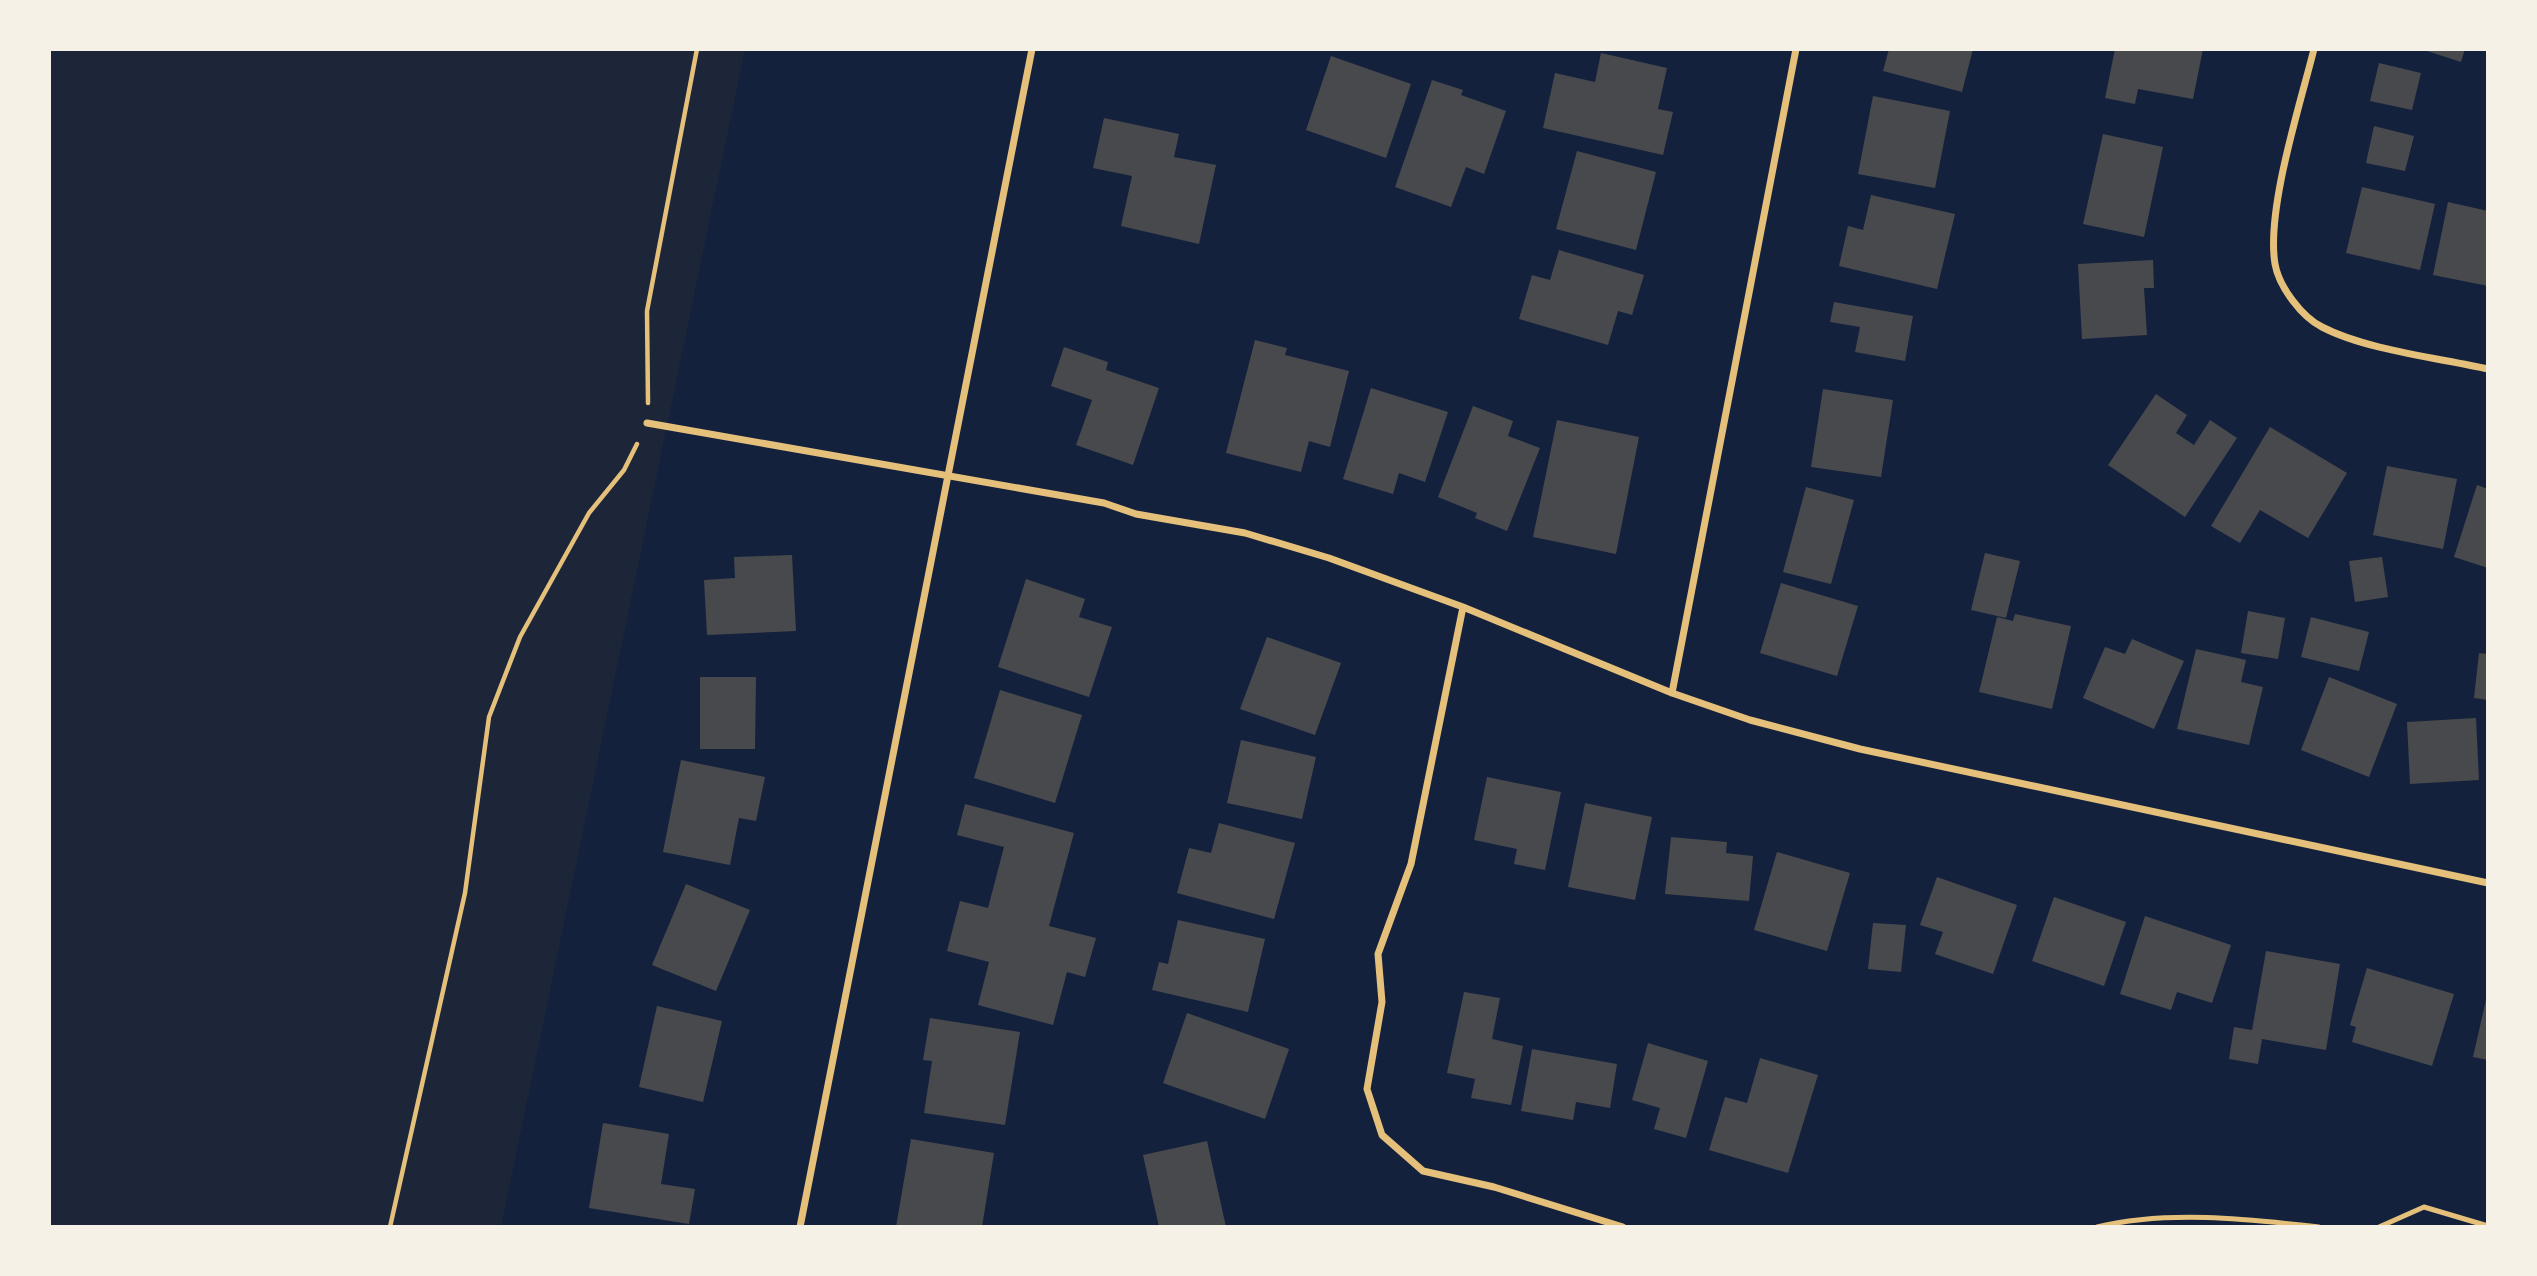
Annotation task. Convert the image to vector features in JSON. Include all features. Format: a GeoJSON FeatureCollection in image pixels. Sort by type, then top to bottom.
{"type":"FeatureCollection","features":[{"type":"Feature","properties":{"kind":"street"},"geometry":{"type":"LineString","coordinates":[[800,1227],[1032,49]]}},
{"type":"Feature","properties":{"kind":"street"},"geometry":{"type":"LineString","coordinates":[[1672,693],[1796,49]]}},
{"type":"Feature","properties":{"kind":"street"},"geometry":{"type":"LineString","coordinates":[[2314,49],[2273,229],[2275,267],[2295,305],[2320,327],[2353,339],[2488,369]]}},
{"type":"Feature","properties":{"kind":"street"},"geometry":{"type":"LineString","coordinates":[[647,423],[948,478],[1104,503],[1136,514],[1245,533],[1329,558],[1463,607],[1672,693],[1750,720],[1860,749],[2488,883]]}},
{"type":"Feature","properties":{"kind":"street"},"geometry":{"type":"LineString","coordinates":[[1463,607],[1411,864],[1378,954],[1382,1002],[1367,1089],[1382,1135],[1423,1171],[1494,1187],[1623,1227]]}},
{"type":"Feature","properties":{"kind":"lane"},"geometry":{"type":"LineString","coordinates":[[2379,1227],[2424,1207],[2488,1226]]}},
{"type":"Feature","properties":{"kind":"lane"},"geometry":{"type":"LineString","coordinates":[[2097,1227],[2166,1219],[2254,1220],[2319,1227]]}},
{"type":"Feature","properties":{"kind":"path"},"geometry":{"type":"LineString","coordinates":[[390,1227],[465,893],[489,717],[520,638],[589,513],[624,470],[647,423],[650,386],[647,311],[697,49]]}},
{"type":"Feature","properties":{"kind":"shaded area"},"geometry":{"type":"Polygon","coordinates":[[[49,49],[745,49],[501,1227],[49,1227],[49,49]]]}},
{"type":"Feature","properties":{"kind":"building"},"geometry":{"type":"Polygon","coordinates":[[[1889,49],[1973,49],[1962,92],[1883,71],[1889,49]]]}},
{"type":"Feature","properties":{"kind":"building"},"geometry":{"type":"Polygon","coordinates":[[[2115,49],[2203,49],[2193,99],[2138,89],[2135,104],[2105,98],[2115,49]]]}},
{"type":"Feature","properties":{"kind":"building"},"geometry":{"type":"Polygon","coordinates":[[[2421,49],[2465,49],[2461,62],[2421,49]]]}},
{"type":"Feature","properties":{"kind":"building"},"geometry":{"type":"Polygon","coordinates":[[[1601,53],[1667,68],[1658,109],[1673,112],[1663,155],[1543,128],[1555,73],[1595,82],[1601,53]]]}},
{"type":"Feature","properties":{"kind":"building"},"geometry":{"type":"Polygon","coordinates":[[[1331,56],[1411,84],[1386,158],[1306,130],[1331,56]]]}},
{"type":"Feature","properties":{"kind":"building"},"geometry":{"type":"Polygon","coordinates":[[[2379,63],[2421,73],[2412,110],[2370,101],[2379,63]]]}},
{"type":"Feature","properties":{"kind":"building"},"geometry":{"type":"Polygon","coordinates":[[[1432,80],[1463,90],[1461,95],[1506,111],[1484,174],[1466,167],[1451,207],[1395,187],[1432,80]]]}},
{"type":"Feature","properties":{"kind":"building"},"geometry":{"type":"Polygon","coordinates":[[[1873,96],[1950,111],[1935,188],[1858,174],[1873,96]]]}},
{"type":"Feature","properties":{"kind":"building"},"geometry":{"type":"Polygon","coordinates":[[[1104,118],[1179,134],[1174,157],[1216,165],[1199,244],[1121,226],[1132,176],[1093,168],[1104,118]]]}},
{"type":"Feature","properties":{"kind":"building"},"geometry":{"type":"Polygon","coordinates":[[[2374,126],[2414,136],[2405,171],[2366,163],[2374,126]]]}},
{"type":"Feature","properties":{"kind":"building"},"geometry":{"type":"Polygon","coordinates":[[[2103,134],[2163,147],[2144,237],[2083,224],[2103,134]]]}},
{"type":"Feature","properties":{"kind":"building"},"geometry":{"type":"Polygon","coordinates":[[[1577,151],[1656,172],[1636,250],[1556,229],[1577,151]]]}},
{"type":"Feature","properties":{"kind":"building"},"geometry":{"type":"Polygon","coordinates":[[[2362,187],[2435,204],[2420,270],[2346,253],[2362,187]]]}},
{"type":"Feature","properties":{"kind":"building"},"geometry":{"type":"Polygon","coordinates":[[[1871,195],[1955,214],[1937,289],[1839,266],[1848,226],[1863,230],[1871,195]]]}},
{"type":"Feature","properties":{"kind":"building"},"geometry":{"type":"Polygon","coordinates":[[[2448,202],[2488,211],[2488,286],[2433,275],[2448,202]]]}},
{"type":"Feature","properties":{"kind":"building"},"geometry":{"type":"Polygon","coordinates":[[[1559,250],[1644,275],[1632,315],[1618,311],[1608,345],[1519,319],[1532,275],[1550,280],[1559,250]]]}},
{"type":"Feature","properties":{"kind":"building"},"geometry":{"type":"Polygon","coordinates":[[[2153,260],[2154,288],[2144,288],[2147,335],[2082,339],[2078,264],[2153,260]]]}},
{"type":"Feature","properties":{"kind":"building"},"geometry":{"type":"Polygon","coordinates":[[[1834,302],[1913,316],[1905,361],[1855,352],[1860,327],[1830,322],[1834,302]]]}},
{"type":"Feature","properties":{"kind":"building"},"geometry":{"type":"Polygon","coordinates":[[[1255,340],[1287,348],[1285,355],[1349,371],[1330,447],[1309,441],[1301,472],[1226,453],[1255,340]]]}},
{"type":"Feature","properties":{"kind":"building"},"geometry":{"type":"Polygon","coordinates":[[[1064,347],[1108,362],[1106,370],[1159,388],[1133,465],[1076,445],[1092,400],[1051,386],[1064,347]]]}},
{"type":"Feature","properties":{"kind":"building"},"geometry":{"type":"Polygon","coordinates":[[[1371,388],[1448,412],[1425,482],[1399,473],[1393,494],[1343,479],[1371,388]]]}},
{"type":"Feature","properties":{"kind":"building"},"geometry":{"type":"Polygon","coordinates":[[[1823,389],[1893,400],[1881,477],[1811,467],[1823,389]]]}},
{"type":"Feature","properties":{"kind":"building"},"geometry":{"type":"Polygon","coordinates":[[[2156,394],[2187,415],[2176,433],[2194,445],[2210,420],[2237,438],[2185,517],[2108,465],[2156,394]]]}},
{"type":"Feature","properties":{"kind":"building"},"geometry":{"type":"Polygon","coordinates":[[[1473,406],[1513,421],[1508,436],[1540,448],[1507,531],[1475,518],[1477,513],[1438,497],[1473,406]]]}},
{"type":"Feature","properties":{"kind":"building"},"geometry":{"type":"Polygon","coordinates":[[[1557,420],[1639,437],[1616,554],[1533,537],[1557,420]]]}},
{"type":"Feature","properties":{"kind":"building"},"geometry":{"type":"Polygon","coordinates":[[[2270,427],[2347,473],[2308,538],[2260,510],[2240,543],[2211,526],[2270,427]]]}},
{"type":"Feature","properties":{"kind":"building"},"geometry":{"type":"Polygon","coordinates":[[[2387,466],[2457,479],[2443,549],[2373,535],[2387,466]]]}},
{"type":"Feature","properties":{"kind":"building"},"geometry":{"type":"Polygon","coordinates":[[[2477,485],[2488,489],[2488,568],[2454,557],[2477,485]]]}},
{"type":"Feature","properties":{"kind":"building"},"geometry":{"type":"Polygon","coordinates":[[[1806,487],[1854,500],[1831,584],[1783,572],[1806,487]]]}},
{"type":"Feature","properties":{"kind":"building"},"geometry":{"type":"Polygon","coordinates":[[[1985,553],[2020,561],[2006,618],[1971,610],[1985,553]]]}},
{"type":"Feature","properties":{"kind":"building"},"geometry":{"type":"Polygon","coordinates":[[[792,555],[796,631],[707,635],[704,580],[735,578],[734,557],[792,555]]]}},
{"type":"Feature","properties":{"kind":"building"},"geometry":{"type":"Polygon","coordinates":[[[2382,557],[2388,597],[2355,602],[2349,561],[2382,557]]]}},
{"type":"Feature","properties":{"kind":"building"},"geometry":{"type":"Polygon","coordinates":[[[1026,579],[1085,599],[1079,617],[1112,627],[1089,697],[998,667],[1026,579]]]}},
{"type":"Feature","properties":{"kind":"building"},"geometry":{"type":"Polygon","coordinates":[[[1781,583],[1858,606],[1837,676],[1760,653],[1781,583]]]}},
{"type":"Feature","properties":{"kind":"building"},"geometry":{"type":"Polygon","coordinates":[[[2248,611],[2285,618],[2278,659],[2241,653],[2248,611]]]}},
{"type":"Feature","properties":{"kind":"building"},"geometry":{"type":"Polygon","coordinates":[[[2015,614],[2071,626],[2052,709],[1979,692],[1997,617],[2013,621],[2015,614]]]}},
{"type":"Feature","properties":{"kind":"building"},"geometry":{"type":"Polygon","coordinates":[[[2311,617],[2369,632],[2359,671],[2301,657],[2311,617]]]}},
{"type":"Feature","properties":{"kind":"building"},"geometry":{"type":"Polygon","coordinates":[[[1267,637],[1341,663],[1315,735],[1240,709],[1267,637]]]}},
{"type":"Feature","properties":{"kind":"building"},"geometry":{"type":"Polygon","coordinates":[[[2132,639],[2184,661],[2154,729],[2083,698],[2105,647],[2125,654],[2132,639]]]}},
{"type":"Feature","properties":{"kind":"building"},"geometry":{"type":"Polygon","coordinates":[[[2196,649],[2246,660],[2241,682],[2263,687],[2249,745],[2177,729],[2196,649]]]}},
{"type":"Feature","properties":{"kind":"building"},"geometry":{"type":"Polygon","coordinates":[[[2479,653],[2488,654],[2488,700],[2474,698],[2479,653]]]}},
{"type":"Feature","properties":{"kind":"building"},"geometry":{"type":"Polygon","coordinates":[[[700,677],[756,677],[755,749],[700,749],[700,677]]]}},
{"type":"Feature","properties":{"kind":"building"},"geometry":{"type":"Polygon","coordinates":[[[2329,677],[2397,704],[2369,777],[2301,750],[2329,677]]]}},
{"type":"Feature","properties":{"kind":"building"},"geometry":{"type":"Polygon","coordinates":[[[1000,690],[1082,715],[1055,803],[974,778],[1000,690]]]}},
{"type":"Feature","properties":{"kind":"building"},"geometry":{"type":"Polygon","coordinates":[[[2476,718],[2479,780],[2410,784],[2407,722],[2476,718]]]}},
{"type":"Feature","properties":{"kind":"building"},"geometry":{"type":"Polygon","coordinates":[[[1241,740],[1316,757],[1302,819],[1227,803],[1241,740]]]}},
{"type":"Feature","properties":{"kind":"building"},"geometry":{"type":"Polygon","coordinates":[[[681,760],[765,777],[756,821],[739,818],[730,865],[663,852],[681,760]]]}},
{"type":"Feature","properties":{"kind":"building"},"geometry":{"type":"Polygon","coordinates":[[[1487,777],[1561,792],[1545,870],[1514,864],[1517,849],[1474,840],[1487,777]]]}},
{"type":"Feature","properties":{"kind":"building"},"geometry":{"type":"Polygon","coordinates":[[[1585,803],[1652,817],[1635,900],[1568,887],[1585,803]]]}},
{"type":"Feature","properties":{"kind":"building"},"geometry":{"type":"Polygon","coordinates":[[[965,804],[1074,833],[1049,926],[1096,938],[1085,977],[1067,972],[1053,1025],[978,1005],[989,962],[947,951],[960,901],[988,908],[1004,847],[957,835],[965,804]]]}},
{"type":"Feature","properties":{"kind":"building"},"geometry":{"type":"Polygon","coordinates":[[[1219,823],[1295,843],[1274,919],[1177,893],[1189,848],[1211,853],[1219,823]]]}},
{"type":"Feature","properties":{"kind":"building"},"geometry":{"type":"Polygon","coordinates":[[[1671,837],[1727,842],[1726,853],[1753,856],[1749,901],[1665,894],[1671,837]]]}},
{"type":"Feature","properties":{"kind":"building"},"geometry":{"type":"Polygon","coordinates":[[[1777,852],[1850,873],[1827,951],[1754,930],[1777,852]]]}},
{"type":"Feature","properties":{"kind":"building"},"geometry":{"type":"Polygon","coordinates":[[[1937,877],[2017,905],[1993,974],[1935,954],[1943,932],[1920,925],[1937,877]]]}},
{"type":"Feature","properties":{"kind":"building"},"geometry":{"type":"Polygon","coordinates":[[[686,884],[750,910],[716,991],[652,965],[686,884]]]}},
{"type":"Feature","properties":{"kind":"building"},"geometry":{"type":"Polygon","coordinates":[[[2054,897],[2126,922],[2104,986],[2032,961],[2054,897]]]}},
{"type":"Feature","properties":{"kind":"building"},"geometry":{"type":"Polygon","coordinates":[[[2145,916],[2231,945],[2212,1003],[2177,992],[2171,1010],[2120,994],[2145,916]]]}},
{"type":"Feature","properties":{"kind":"building"},"geometry":{"type":"Polygon","coordinates":[[[1178,920],[1265,939],[1248,1012],[1152,990],[1159,962],[1168,964],[1178,920]]]}},
{"type":"Feature","properties":{"kind":"building"},"geometry":{"type":"Polygon","coordinates":[[[1873,923],[1906,925],[1901,972],[1868,969],[1873,923]]]}},
{"type":"Feature","properties":{"kind":"building"},"geometry":{"type":"Polygon","coordinates":[[[2266,951],[2340,964],[2326,1050],[2262,1039],[2258,1064],[2229,1059],[2234,1027],[2252,1030],[2266,951]]]}},
{"type":"Feature","properties":{"kind":"building"},"geometry":{"type":"Polygon","coordinates":[[[2367,968],[2454,994],[2432,1066],[2352,1042],[2356,1027],[2350,1025],[2367,968]]]}},
{"type":"Feature","properties":{"kind":"building"},"geometry":{"type":"Polygon","coordinates":[[[2488,991],[2488,1060],[2473,1057],[2488,991]]]}},
{"type":"Feature","properties":{"kind":"building"},"geometry":{"type":"Polygon","coordinates":[[[1464,992],[1500,998],[1492,1039],[1523,1046],[1511,1105],[1471,1098],[1475,1079],[1447,1073],[1464,992]]]}},
{"type":"Feature","properties":{"kind":"building"},"geometry":{"type":"Polygon","coordinates":[[[657,1006],[722,1021],[703,1102],[639,1087],[657,1006]]]}},
{"type":"Feature","properties":{"kind":"building"},"geometry":{"type":"Polygon","coordinates":[[[1187,1013],[1289,1049],[1265,1119],[1163,1083],[1187,1013]]]}},
{"type":"Feature","properties":{"kind":"building"},"geometry":{"type":"Polygon","coordinates":[[[930,1018],[1020,1032],[1005,1125],[924,1113],[932,1061],[923,1060],[930,1018]]]}},
{"type":"Feature","properties":{"kind":"building"},"geometry":{"type":"Polygon","coordinates":[[[1648,1043],[1708,1061],[1686,1138],[1654,1129],[1660,1108],[1632,1100],[1648,1043]]]}},
{"type":"Feature","properties":{"kind":"building"},"geometry":{"type":"Polygon","coordinates":[[[1532,1049],[1617,1064],[1610,1108],[1576,1102],[1573,1120],[1521,1111],[1532,1049]]]}},
{"type":"Feature","properties":{"kind":"building"},"geometry":{"type":"Polygon","coordinates":[[[1760,1058],[1818,1075],[1788,1173],[1709,1150],[1725,1097],[1747,1103],[1760,1058]]]}},
{"type":"Feature","properties":{"kind":"building"},"geometry":{"type":"Polygon","coordinates":[[[603,1123],[669,1134],[661,1184],[695,1189],[689,1224],[589,1208],[603,1123]]]}},
{"type":"Feature","properties":{"kind":"building"},"geometry":{"type":"Polygon","coordinates":[[[911,1139],[994,1153],[982,1227],[896,1227],[911,1139]]]}},
{"type":"Feature","properties":{"kind":"building"},"geometry":{"type":"Polygon","coordinates":[[[1207,1141],[1226,1227],[1159,1227],[1143,1155],[1207,1141]]]}}]}
